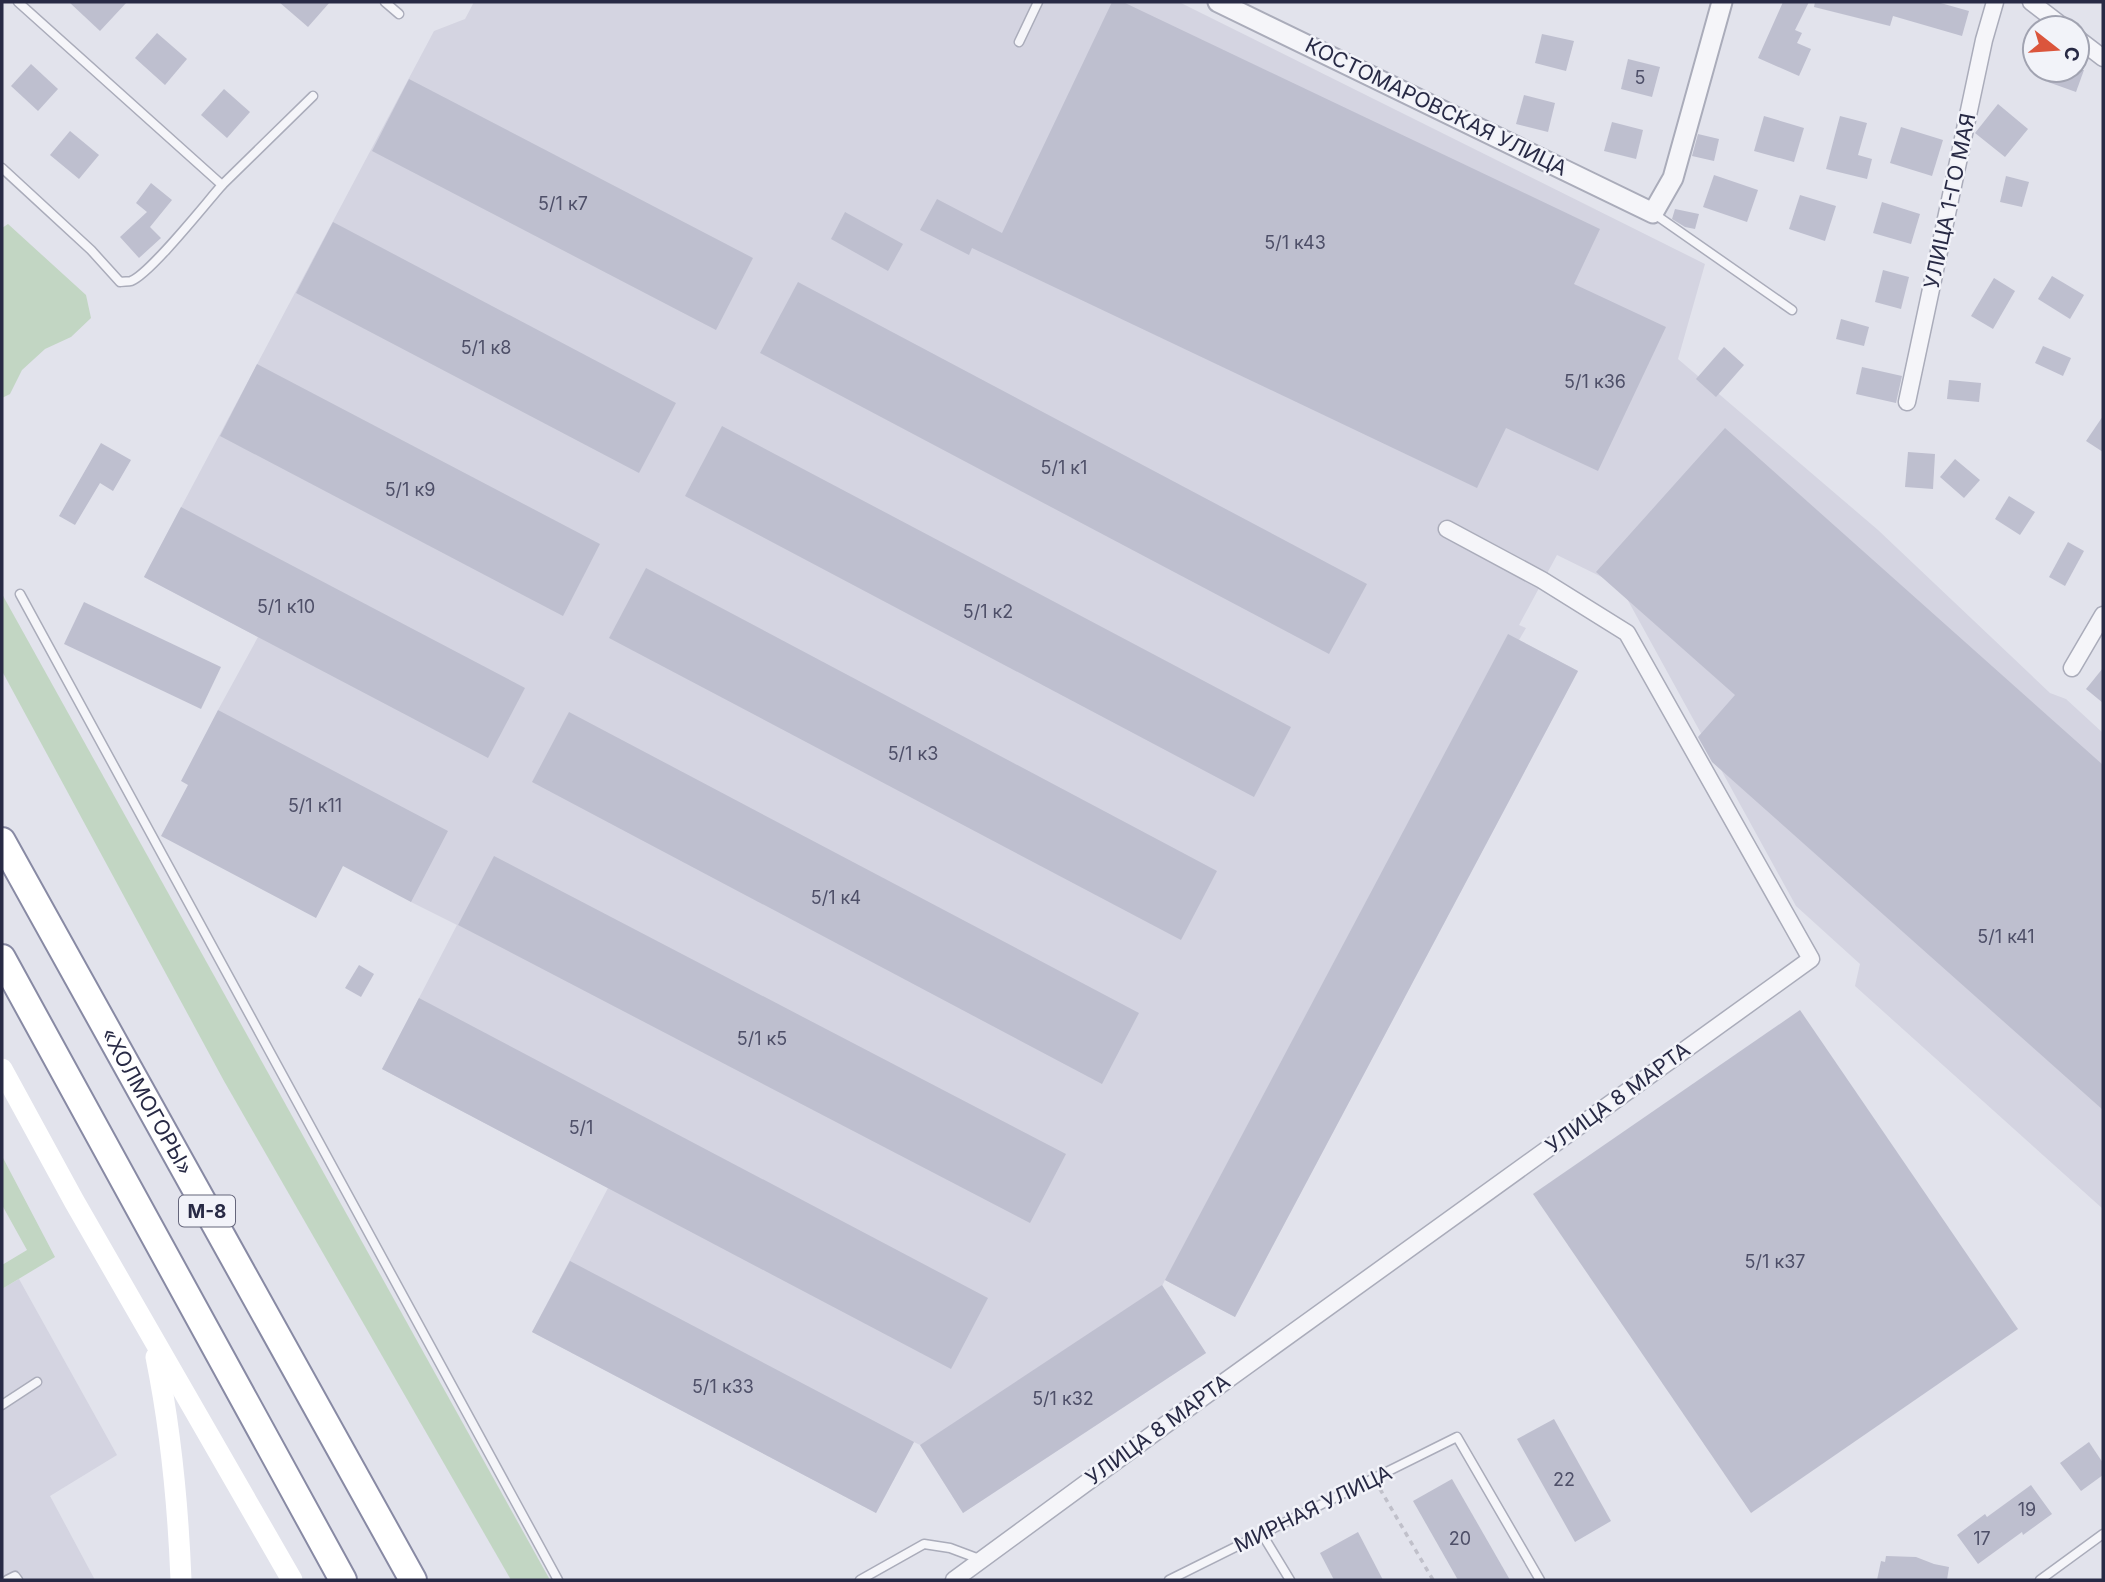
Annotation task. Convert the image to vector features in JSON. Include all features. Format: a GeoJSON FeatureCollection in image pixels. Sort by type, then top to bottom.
{"type":"FeatureCollection","features":[{"type":"Feature","properties":{"kind":"highway","name":"«ХОЛМОГОРЫ»"},"geometry":{"type":"LineString","coordinates":[[2,841],[413,1580]]}},
{"type":"Feature","properties":{"kind":"highway","name":"М-8"},"geometry":{"type":"LineString","coordinates":[[2,958],[343,1580]]}},
{"type":"Feature","properties":{"kind":"main road"},"geometry":{"type":"LineString","coordinates":[[2,1069],[292,1580]]}},
{"type":"Feature","properties":{"kind":"main road"},"geometry":{"type":"LineString","coordinates":[[153,1337],[168,1415],[178,1505],[181,1580]]}},
{"type":"Feature","properties":{"kind":"street","name":"КОСТОМАРОВСКАЯ УЛИЦА"},"geometry":{"type":"LineString","coordinates":[[1218,2],[1653,213]]}},
{"type":"Feature","properties":{"kind":"street"},"geometry":{"type":"LineString","coordinates":[[1653,213],[1673,178],[1722,2]]}},
{"type":"Feature","properties":{"kind":"street","name":"УЛИЦА 1-ГО МАЯ"},"geometry":{"type":"LineString","coordinates":[[1907,402],[1984,40],[1995,2]]}},
{"type":"Feature","properties":{"kind":"street"},"geometry":{"type":"LineString","coordinates":[[2031,2],[2047,14]]}},
{"type":"Feature","properties":{"kind":"street","name":"УЛИЦА 8 МАРТА"},"geometry":{"type":"LineString","coordinates":[[954,1580],[1811,959],[1627,633],[1542,580],[1447,530]]}},
{"type":"Feature","properties":{"kind":"street"},"geometry":{"type":"LineString","coordinates":[[2072,668],[2103,615]]}},
{"type":"Feature","properties":{"kind":"lane"},"geometry":{"type":"LineString","coordinates":[[18,2],[222,185]]}},
{"type":"Feature","properties":{"kind":"lane"},"geometry":{"type":"LineString","coordinates":[[385,2],[398,14]]}},
{"type":"Feature","properties":{"kind":"lane"},"geometry":{"type":"LineString","coordinates":[[1019,42],[1038,2]]}},
{"type":"Feature","properties":{"kind":"lane"},"geometry":{"type":"LineString","coordinates":[[2,168],[91,250],[120,282],[132,281],[179,236],[222,185],[313,96]]}},
{"type":"Feature","properties":{"kind":"lane"},"geometry":{"type":"LineString","coordinates":[[1653,213],[1792,310]]}},
{"type":"Feature","properties":{"kind":"lane"},"geometry":{"type":"LineString","coordinates":[[20,594],[558,1580]]}},
{"type":"Feature","properties":{"kind":"lane"},"geometry":{"type":"LineString","coordinates":[[2,1405],[37,1382]]}},
{"type":"Feature","properties":{"kind":"lane","name":"МИРНАЯ УЛИЦА"},"geometry":{"type":"LineString","coordinates":[[1169,1580],[1457,1437],[1540,1580]]}},
{"type":"Feature","properties":{"kind":"lane"},"geometry":{"type":"LineString","coordinates":[[1262,1534],[1290,1580]]}},
{"type":"Feature","properties":{"kind":"lane"},"geometry":{"type":"LineString","coordinates":[[2040,1580],[2103,1534]]}},
{"type":"Feature","properties":{"kind":"lane"},"geometry":{"type":"LineString","coordinates":[[860,1580],[923,1545],[950,1548],[982,1560]]}},
{"type":"Feature","properties":{"kind":"lane"},"geometry":{"type":"LineString","coordinates":[[7,1580],[15,1576],[18,1580]]}},
{"type":"Feature","properties":{"kind":"path"},"geometry":{"type":"LineString","coordinates":[[1374,1479],[1433,1580]]}},
{"type":"Feature","properties":{"kind":"shaded area"},"geometry":{"type":"Polygon","coordinates":[[[474,2],[1179,2],[1705,264],[1678,359],[1878,530],[2050,693],[2066,699],[2103,733],[2103,1209],[1855,986],[1860,964],[1796,906],[1620,586],[1557,555],[1519,625],[1526,628],[1519,640],[1578,671],[1235,1317],[1165,1280],[1162,1286],[1206,1353],[963,1513],[920,1445],[914,1442],[876,1513],[532,1332],[608,1188],[382,1069],[457,925],[411,902],[218,710],[258,637],[144,577],[434,31],[465,19],[474,2]]]}},
{"type":"Feature","properties":{"kind":"shaded area"},"geometry":{"type":"Polygon","coordinates":[[[19,1279],[117,1455],[50,1496],[95,1580],[2,1580],[2,1289],[19,1279]]]}},
{"type":"Feature","properties":{"kind":"green space"},"geometry":{"type":"Polygon","coordinates":[[[8,224],[86,295],[91,318],[71,337],[45,349],[22,370],[10,394],[2,398],[2,228],[8,224]]]}},
{"type":"Feature","properties":{"kind":"green space"},"geometry":{"type":"Polygon","coordinates":[[[2,594],[550,1580],[511,1580],[224,1081],[2,671],[2,594]]]}},
{"type":"Feature","properties":{"kind":"green space"},"geometry":{"type":"Polygon","coordinates":[[[2,1156],[55,1257],[2,1289],[2,1265],[27,1250],[2,1205],[2,1156]]]}},
{"type":"Feature","properties":{"kind":"building"},"geometry":{"type":"Polygon","coordinates":[[[69,2],[127,2],[100,31],[69,2]]]}},
{"type":"Feature","properties":{"kind":"building"},"geometry":{"type":"Polygon","coordinates":[[[279,2],[330,2],[308,27],[279,2]]]}},
{"type":"Feature","properties":{"kind":"building"},"geometry":{"type":"Polygon","coordinates":[[[1112,2],[1123,2],[1600,229],[1574,284],[1666,327],[1598,471],[1506,428],[1477,488],[972,248],[969,255],[920,230],[937,199],[1002,233],[1112,2]]]}},
{"type":"Feature","properties":{"kind":"building"},"geometry":{"type":"Polygon","coordinates":[[[1783,2],[1809,2],[1795,30],[1802,33],[1797,43],[1811,49],[1799,76],[1758,58],[1783,2]]]}},
{"type":"Feature","properties":{"kind":"building"},"geometry":{"type":"Polygon","coordinates":[[[1815,2],[1937,2],[1969,11],[1962,36],[1893,16],[1890,26],[1814,7],[1815,2]]]}},
{"type":"Feature","properties":{"kind":"building"},"geometry":{"type":"Polygon","coordinates":[[[157,33],[187,59],[165,85],[135,58],[157,33]]]}},
{"type":"Feature","properties":{"kind":"building"},"geometry":{"type":"Polygon","coordinates":[[[1542,34],[1574,41],[1566,71],[1535,63],[1542,34]]]}},
{"type":"Feature","properties":{"kind":"building"},"geometry":{"type":"Polygon","coordinates":[[[1628,59],[1660,67],[1652,97],[1621,89],[1628,59]]]}},
{"type":"Feature","properties":{"kind":"building"},"geometry":{"type":"Polygon","coordinates":[[[31,64],[58,89],[38,111],[11,86],[31,64]]]}},
{"type":"Feature","properties":{"kind":"building"},"geometry":{"type":"Polygon","coordinates":[[[409,79],[753,258],[716,330],[372,151],[409,79]]]}},
{"type":"Feature","properties":{"kind":"building"},"geometry":{"type":"Polygon","coordinates":[[[2054,84],[2079,84],[2076,92],[2054,84]]]}},
{"type":"Feature","properties":{"kind":"building"},"geometry":{"type":"Polygon","coordinates":[[[224,89],[250,112],[227,138],[201,115],[224,89]]]}},
{"type":"Feature","properties":{"kind":"building"},"geometry":{"type":"Polygon","coordinates":[[[1524,95],[1555,103],[1548,132],[1516,124],[1524,95]]]}},
{"type":"Feature","properties":{"kind":"building"},"geometry":{"type":"Polygon","coordinates":[[[1998,104],[2028,129],[2005,157],[1975,133],[1998,104]]]}},
{"type":"Feature","properties":{"kind":"building"},"geometry":{"type":"Polygon","coordinates":[[[1764,116],[1804,128],[1794,162],[1754,151],[1764,116]]]}},
{"type":"Feature","properties":{"kind":"building"},"geometry":{"type":"Polygon","coordinates":[[[1840,116],[1867,123],[1858,155],[1872,159],[1867,179],[1826,169],[1840,116]]]}},
{"type":"Feature","properties":{"kind":"building"},"geometry":{"type":"Polygon","coordinates":[[[1612,122],[1643,130],[1636,159],[1604,151],[1612,122]]]}},
{"type":"Feature","properties":{"kind":"building"},"geometry":{"type":"Polygon","coordinates":[[[1901,127],[1943,140],[1932,176],[1890,163],[1901,127]]]}},
{"type":"Feature","properties":{"kind":"building"},"geometry":{"type":"Polygon","coordinates":[[[70,131],[99,155],[79,179],[50,155],[70,131]]]}},
{"type":"Feature","properties":{"kind":"building"},"geometry":{"type":"Polygon","coordinates":[[[1698,134],[1719,139],[1714,161],[1692,156],[1698,134]]]}},
{"type":"Feature","properties":{"kind":"building"},"geometry":{"type":"Polygon","coordinates":[[[1714,175],[1758,190],[1747,222],[1703,207],[1714,175]]]}},
{"type":"Feature","properties":{"kind":"building"},"geometry":{"type":"Polygon","coordinates":[[[2006,176],[2029,182],[2022,207],[2000,202],[2006,176]]]}},
{"type":"Feature","properties":{"kind":"building"},"geometry":{"type":"Polygon","coordinates":[[[151,183],[172,200],[150,227],[161,238],[139,258],[120,237],[147,212],[136,203],[151,183]]]}},
{"type":"Feature","properties":{"kind":"building"},"geometry":{"type":"Polygon","coordinates":[[[1800,195],[1836,206],[1825,241],[1789,229],[1800,195]]]}},
{"type":"Feature","properties":{"kind":"building"},"geometry":{"type":"Polygon","coordinates":[[[1882,202],[1920,214],[1911,244],[1873,233],[1882,202]]]}},
{"type":"Feature","properties":{"kind":"building"},"geometry":{"type":"Polygon","coordinates":[[[1675,209],[1699,214],[1695,229],[1685,227],[1672,219],[1675,209]]]}},
{"type":"Feature","properties":{"kind":"building"},"geometry":{"type":"Polygon","coordinates":[[[845,212],[903,244],[888,271],[831,239],[845,212]]]}},
{"type":"Feature","properties":{"kind":"building"},"geometry":{"type":"Polygon","coordinates":[[[333,222],[676,403],[639,473],[296,293],[333,222]]]}},
{"type":"Feature","properties":{"kind":"building"},"geometry":{"type":"Polygon","coordinates":[[[1883,270],[1909,277],[1901,309],[1875,302],[1883,270]]]}},
{"type":"Feature","properties":{"kind":"building"},"geometry":{"type":"Polygon","coordinates":[[[2052,276],[2084,295],[2070,319],[2038,299],[2052,276]]]}},
{"type":"Feature","properties":{"kind":"building"},"geometry":{"type":"Polygon","coordinates":[[[1994,278],[2015,291],[1993,329],[1971,316],[1994,278]]]}},
{"type":"Feature","properties":{"kind":"building"},"geometry":{"type":"Polygon","coordinates":[[[798,282],[1367,584],[1329,654],[760,353],[798,282]]]}},
{"type":"Feature","properties":{"kind":"building"},"geometry":{"type":"Polygon","coordinates":[[[1841,319],[1869,327],[1864,346],[1836,339],[1841,319]]]}},
{"type":"Feature","properties":{"kind":"building"},"geometry":{"type":"Polygon","coordinates":[[[2043,346],[2071,358],[2063,376],[2035,363],[2043,346]]]}},
{"type":"Feature","properties":{"kind":"building"},"geometry":{"type":"Polygon","coordinates":[[[1724,347],[1744,365],[1716,397],[1696,379],[1724,347]]]}},
{"type":"Feature","properties":{"kind":"building"},"geometry":{"type":"Polygon","coordinates":[[[257,364],[600,544],[563,616],[220,436],[257,364]]]}},
{"type":"Feature","properties":{"kind":"building"},"geometry":{"type":"Polygon","coordinates":[[[1862,367],[1902,376],[1896,403],[1856,394],[1862,367]]]}},
{"type":"Feature","properties":{"kind":"building"},"geometry":{"type":"Polygon","coordinates":[[[1949,380],[1981,383],[1979,402],[1947,399],[1949,380]]]}},
{"type":"Feature","properties":{"kind":"building"},"geometry":{"type":"Polygon","coordinates":[[[2103,416],[2103,452],[2086,441],[2103,416]]]}},
{"type":"Feature","properties":{"kind":"building"},"geometry":{"type":"Polygon","coordinates":[[[722,426],[1291,727],[1254,797],[685,496],[722,426]]]}},
{"type":"Feature","properties":{"kind":"building"},"geometry":{"type":"Polygon","coordinates":[[[1725,428],[2103,765],[2103,1110],[1712,762],[1698,737],[1735,695],[1596,572],[1725,428]]]}},
{"type":"Feature","properties":{"kind":"building"},"geometry":{"type":"Polygon","coordinates":[[[101,443],[131,460],[113,491],[100,483],[75,525],[59,516],[101,443]]]}},
{"type":"Feature","properties":{"kind":"building"},"geometry":{"type":"Polygon","coordinates":[[[1908,452],[1935,454],[1933,489],[1905,487],[1908,452]]]}},
{"type":"Feature","properties":{"kind":"building"},"geometry":{"type":"Polygon","coordinates":[[[1955,459],[1980,480],[1964,498],[1940,477],[1955,459]]]}},
{"type":"Feature","properties":{"kind":"building"},"geometry":{"type":"Polygon","coordinates":[[[2009,496],[2035,512],[2020,535],[1995,519],[2009,496]]]}},
{"type":"Feature","properties":{"kind":"building"},"geometry":{"type":"Polygon","coordinates":[[[181,507],[525,688],[488,758],[144,577],[181,507]]]}},
{"type":"Feature","properties":{"kind":"building"},"geometry":{"type":"Polygon","coordinates":[[[2068,542],[2084,551],[2065,586],[2049,577],[2068,542]]]}},
{"type":"Feature","properties":{"kind":"building"},"geometry":{"type":"Polygon","coordinates":[[[646,568],[1217,871],[1181,940],[609,638],[646,568]]]}},
{"type":"Feature","properties":{"kind":"building"},"geometry":{"type":"Polygon","coordinates":[[[84,602],[221,667],[201,709],[64,644],[84,602]]]}},
{"type":"Feature","properties":{"kind":"building"},"geometry":{"type":"Polygon","coordinates":[[[1508,634],[1578,671],[1235,1317],[1165,1280],[1508,634]]]}},
{"type":"Feature","properties":{"kind":"building"},"geometry":{"type":"Polygon","coordinates":[[[2103,668],[2103,703],[2086,689],[2103,668]]]}},
{"type":"Feature","properties":{"kind":"building"},"geometry":{"type":"Polygon","coordinates":[[[218,710],[448,831],[411,902],[343,866],[316,918],[161,836],[188,785],[181,781],[218,710]]]}},
{"type":"Feature","properties":{"kind":"building"},"geometry":{"type":"Polygon","coordinates":[[[569,712],[1139,1013],[1102,1084],[532,782],[569,712]]]}},
{"type":"Feature","properties":{"kind":"building"},"geometry":{"type":"Polygon","coordinates":[[[494,856],[1066,1154],[1030,1223],[458,925],[494,856]]]}},
{"type":"Feature","properties":{"kind":"building"},"geometry":{"type":"Polygon","coordinates":[[[359,965],[374,974],[361,997],[345,988],[359,965]]]}},
{"type":"Feature","properties":{"kind":"building"},"geometry":{"type":"Polygon","coordinates":[[[419,998],[988,1298],[951,1369],[382,1069],[419,998]]]}},
{"type":"Feature","properties":{"kind":"building"},"geometry":{"type":"Polygon","coordinates":[[[1800,1010],[2018,1329],[1751,1513],[1533,1194],[1800,1010]]]}},
{"type":"Feature","properties":{"kind":"building"},"geometry":{"type":"Polygon","coordinates":[[[570,1261],[914,1442],[876,1513],[532,1332],[570,1261]]]}},
{"type":"Feature","properties":{"kind":"building"},"geometry":{"type":"Polygon","coordinates":[[[1162,1285],[1206,1353],[963,1513],[920,1445],[1162,1285]]]}},
{"type":"Feature","properties":{"kind":"building"},"geometry":{"type":"Polygon","coordinates":[[[1554,1419],[1611,1521],[1575,1542],[1517,1439],[1554,1419]]]}},
{"type":"Feature","properties":{"kind":"building"},"geometry":{"type":"Polygon","coordinates":[[[2089,1442],[2103,1463],[2103,1475],[2081,1491],[2060,1463],[2089,1442]]]}},
{"type":"Feature","properties":{"kind":"building"},"geometry":{"type":"Polygon","coordinates":[[[1452,1479],[1510,1580],[1458,1580],[1413,1501],[1452,1479]]]}},
{"type":"Feature","properties":{"kind":"building"},"geometry":{"type":"Polygon","coordinates":[[[2031,1485],[2052,1514],[1978,1564],[1957,1535],[2031,1485]]]}},
{"type":"Feature","properties":{"kind":"building"},"geometry":{"type":"Polygon","coordinates":[[[1358,1532],[1383,1580],[1334,1580],[1320,1553],[1358,1532]]]}},
{"type":"Feature","properties":{"kind":"building"},"geometry":{"type":"Polygon","coordinates":[[[1886,1556],[1916,1557],[1949,1567],[1947,1580],[1877,1580],[1881,1561],[1885,1562],[1886,1556]]]}}]}
